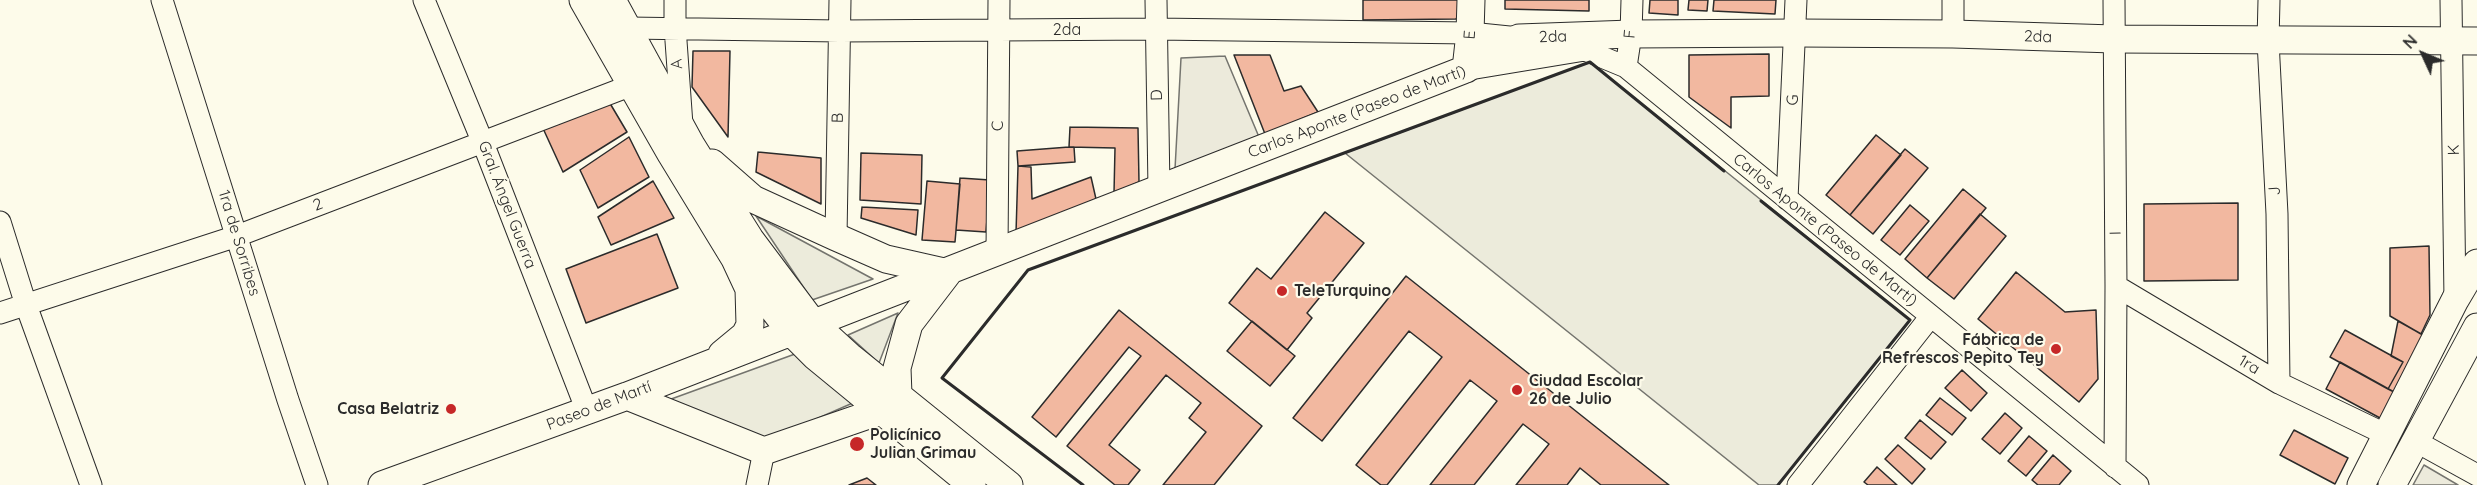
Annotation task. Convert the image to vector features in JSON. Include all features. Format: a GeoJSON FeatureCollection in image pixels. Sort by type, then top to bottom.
{"type":"FeatureCollection","features":[{"type":"Feature","properties":{"kind":"main road"},"geometry":{"type":"LineString","coordinates":[[583,0],[735,259],[749,289],[750,325],[745,335],[709,364]]}},
{"type":"Feature","properties":{"kind":"main road"},"geometry":{"type":"LineString","coordinates":[[612,0],[687,137],[802,327],[814,356],[889,403],[1009,485]]}},
{"type":"Feature","properties":{"kind":"main road","name":"E"},"geometry":{"type":"LineString","coordinates":[[1466,69],[1471,0]]}},
{"type":"Feature","properties":{"kind":"main road","name":"2da"},"geometry":{"type":"LineString","coordinates":[[1520,38],[1631,34],[1797,33],[2268,41],[2465,41]]}},
{"type":"Feature","properties":{"kind":"main road"},"geometry":{"type":"LineString","coordinates":[[1466,69],[1496,48],[1520,38]]}},
{"type":"Feature","properties":{"kind":"main road","name":"Carlos Aponte (Paseo de Martí)"},"geometry":{"type":"LineString","coordinates":[[802,327],[948,273],[1466,69]]}},
{"type":"Feature","properties":{"kind":"main road"},"geometry":{"type":"LineString","coordinates":[[687,137],[753,198],[886,259],[948,273],[909,324],[889,403]]}},
{"type":"Feature","properties":{"kind":"main road"},"geometry":{"type":"LineString","coordinates":[[735,259],[802,327]]}},
{"type":"Feature","properties":{"kind":"main road"},"geometry":{"type":"LineString","coordinates":[[2361,485],[2455,300],[2477,263]]}},
{"type":"Feature","properties":{"kind":"main road"},"geometry":{"type":"LineString","coordinates":[[2433,412],[2437,383],[2455,346],[2455,300]]}},
{"type":"Feature","properties":{"kind":"main road","name":"Paseo de Martí"},"geometry":{"type":"LineString","coordinates":[[382,485],[446,475],[587,411],[802,327]]}},
{"type":"Feature","properties":{"kind":"main road"},"geometry":{"type":"LineString","coordinates":[[2392,485],[2477,327]]}},
{"type":"Feature","properties":{"kind":"main road"},"geometry":{"type":"LineString","coordinates":[[627,396],[764,451],[889,403]]}},
{"type":"Feature","properties":{"kind":"main road"},"geometry":{"type":"LineString","coordinates":[[889,403],[972,485]]}},
{"type":"Feature","properties":{"kind":"street","name":"1ra de Sorribes"},"geometry":{"type":"LineString","coordinates":[[162,0],[317,485]]}},
{"type":"Feature","properties":{"kind":"street","name":"Gral. Ángel Guerra"},"geometry":{"type":"LineString","coordinates":[[424,0],[483,143],[587,411]]}},
{"type":"Feature","properties":{"kind":"street","name":"A"},"geometry":{"type":"LineString","coordinates":[[675,0],[675,27],[687,137]]}},
{"type":"Feature","properties":{"kind":"street","name":"B"},"geometry":{"type":"LineString","coordinates":[[836,237],[840,0]]}},
{"type":"Feature","properties":{"kind":"street","name":"C"},"geometry":{"type":"LineString","coordinates":[[997,252],[999,0]]}},
{"type":"Feature","properties":{"kind":"street","name":"D"},"geometry":{"type":"LineString","coordinates":[[1156,0],[1159,189]]}},
{"type":"Feature","properties":{"kind":"street","name":"F"},"geometry":{"type":"LineString","coordinates":[[1626,67],[1631,34],[1632,0]]}},
{"type":"Feature","properties":{"kind":"street","name":"G"},"geometry":{"type":"LineString","coordinates":[[1787,199],[1797,33],[1796,0]]}},
{"type":"Feature","properties":{"kind":"street"},"geometry":{"type":"LineString","coordinates":[[1953,0],[1953,34]]}},
{"type":"Feature","properties":{"kind":"street","name":"I"},"geometry":{"type":"LineString","coordinates":[[2114,0],[2115,466]]}},
{"type":"Feature","properties":{"kind":"street","name":"J"},"geometry":{"type":"LineString","coordinates":[[2269,0],[2268,41],[2277,214],[2279,382]]}},
{"type":"Feature","properties":{"kind":"street","name":"K"},"geometry":{"type":"LineString","coordinates":[[2451,0],[2465,41],[2455,300]]}},
{"type":"Feature","properties":{"kind":"street","name":"2da"},"geometry":{"type":"LineString","coordinates":[[628,28],[840,31],[1155,29],[1470,33],[1520,38]]}},
{"type":"Feature","properties":{"kind":"street","name":"Carlos Aponte (Paseo de Martí)"},"geometry":{"type":"LineString","coordinates":[[1466,69],[1585,50],[1626,67],[2138,485]]}},
{"type":"Feature","properties":{"kind":"street","name":"2"},"geometry":{"type":"LineString","coordinates":[[0,313],[237,236],[632,85]]}},
{"type":"Feature","properties":{"kind":"street"},"geometry":{"type":"LineString","coordinates":[[0,222],[26,305],[91,485]]}},
{"type":"Feature","properties":{"kind":"street","name":"1ra"},"geometry":{"type":"LineString","coordinates":[[2116,286],[2279,382],[2387,435]]}},
{"type":"Feature","properties":{"kind":"street"},"geometry":{"type":"LineString","coordinates":[[1797,485],[1931,316]]}},
{"type":"Feature","properties":{"kind":"street"},"geometry":{"type":"LineString","coordinates":[[2416,442],[2477,475]]}},
{"type":"Feature","properties":{"kind":"street"},"geometry":{"type":"LineString","coordinates":[[757,485],[764,451]]}},
{"type":"Feature","properties":{"kind":"shaded area"},"geometry":{"type":"Polygon","coordinates":[[[1225,56],[1259,137],[1175,169],[1181,58],[1225,56]]]}},
{"type":"Feature","properties":{"kind":"shaded area"},"geometry":{"type":"Polygon","coordinates":[[[1590,62],[1910,320],[1778,485],[1759,485],[1345,153],[1590,62]]]}},
{"type":"Feature","properties":{"kind":"shaded area"},"geometry":{"type":"Polygon","coordinates":[[[756,216],[873,279],[812,300],[756,216]]]}},
{"type":"Feature","properties":{"kind":"shaded area"},"geometry":{"type":"Polygon","coordinates":[[[898,313],[879,363],[848,335],[898,313]]]}},
{"type":"Feature","properties":{"kind":"shaded area"},"geometry":{"type":"Polygon","coordinates":[[[795,354],[855,402],[759,444],[663,402],[795,354]]]}},
{"type":"Feature","properties":{"kind":"shaded area"},"geometry":{"type":"Polygon","coordinates":[[[2424,465],[2458,485],[2413,485],[2424,465]]]}},
{"type":"Feature","properties":{"kind":"building"},"geometry":{"type":"Polygon","coordinates":[[[1363,0],[1461,0],[1461,12],[1456,19],[1363,20],[1363,0]]]}},
{"type":"Feature","properties":{"kind":"building"},"geometry":{"type":"Polygon","coordinates":[[[1505,0],[1589,0],[1589,11],[1505,9],[1505,0]]]}},
{"type":"Feature","properties":{"kind":"building"},"geometry":{"type":"Polygon","coordinates":[[[1650,0],[1678,0],[1678,15],[1649,13],[1650,0]]]}},
{"type":"Feature","properties":{"kind":"building"},"geometry":{"type":"Polygon","coordinates":[[[1689,0],[1708,0],[1707,11],[1688,10],[1689,0]]]}},
{"type":"Feature","properties":{"kind":"building"},"geometry":{"type":"Polygon","coordinates":[[[1714,0],[1776,0],[1775,14],[1713,11],[1714,0]]]}},
{"type":"Feature","properties":{"kind":"building"},"geometry":{"type":"Polygon","coordinates":[[[693,51],[730,51],[728,137],[692,87],[693,51]]]}},
{"type":"Feature","properties":{"kind":"building"},"geometry":{"type":"Polygon","coordinates":[[[1769,54],[1769,96],[1731,97],[1731,128],[1689,97],[1689,55],[1769,54]]]}},
{"type":"Feature","properties":{"kind":"building"},"geometry":{"type":"Polygon","coordinates":[[[1234,55],[1270,55],[1284,91],[1301,86],[1318,112],[1265,134],[1234,55]]]}},
{"type":"Feature","properties":{"kind":"building"},"geometry":{"type":"Polygon","coordinates":[[[608,100],[627,132],[563,172],[541,124],[608,100]]]}},
{"type":"Feature","properties":{"kind":"building"},"geometry":{"type":"Polygon","coordinates":[[[1070,127],[1138,128],[1139,182],[1114,193],[1115,148],[1069,147],[1070,127]]]}},
{"type":"Feature","properties":{"kind":"building"},"geometry":{"type":"Polygon","coordinates":[[[1876,135],[1901,155],[1850,215],[1826,195],[1876,135]]]}},
{"type":"Feature","properties":{"kind":"building"},"geometry":{"type":"Polygon","coordinates":[[[629,137],[649,177],[598,208],[580,170],[629,137]]]}},
{"type":"Feature","properties":{"kind":"building"},"geometry":{"type":"Polygon","coordinates":[[[1074,147],[1075,162],[1018,166],[1017,151],[1074,147]]]}},
{"type":"Feature","properties":{"kind":"building"},"geometry":{"type":"Polygon","coordinates":[[[1905,149],[1928,168],[1873,234],[1850,215],[1905,149]]]}},
{"type":"Feature","properties":{"kind":"building"},"geometry":{"type":"Polygon","coordinates":[[[758,152],[821,158],[821,204],[756,172],[758,152]]]}},
{"type":"Feature","properties":{"kind":"building"},"geometry":{"type":"Polygon","coordinates":[[[861,153],[922,155],[921,204],[860,200],[861,153]]]}},
{"type":"Feature","properties":{"kind":"building"},"geometry":{"type":"Polygon","coordinates":[[[1018,166],[1031,167],[1032,199],[1091,177],[1096,199],[1016,233],[1018,166]]]}},
{"type":"Feature","properties":{"kind":"building"},"geometry":{"type":"Polygon","coordinates":[[[960,178],[990,180],[986,232],[956,230],[960,178]]]}},
{"type":"Feature","properties":{"kind":"building"},"geometry":{"type":"Polygon","coordinates":[[[653,181],[674,218],[611,245],[598,217],[653,181]]]}},
{"type":"Feature","properties":{"kind":"building"},"geometry":{"type":"Polygon","coordinates":[[[927,181],[960,184],[955,242],[922,240],[927,181]]]}},
{"type":"Feature","properties":{"kind":"building"},"geometry":{"type":"Polygon","coordinates":[[[1963,189],[1986,208],[1927,278],[1905,259],[1963,189]]]}},
{"type":"Feature","properties":{"kind":"building"},"geometry":{"type":"Polygon","coordinates":[[[2238,203],[2238,280],[2144,281],[2144,204],[2238,203]]]}},
{"type":"Feature","properties":{"kind":"building"},"geometry":{"type":"Polygon","coordinates":[[[1910,205],[1929,221],[1900,255],[1881,240],[1910,205]]]}},
{"type":"Feature","properties":{"kind":"building"},"geometry":{"type":"Polygon","coordinates":[[[862,207],[918,210],[916,235],[861,218],[862,207]]]}},
{"type":"Feature","properties":{"kind":"building","name":"TeleTurquino"},"geometry":{"type":"Polygon","coordinates":[[[1325,212],[1364,243],[1307,313],[1312,318],[1287,350],[1229,303],[1257,268],[1271,279],[1325,212]]]}},
{"type":"Feature","properties":{"kind":"building"},"geometry":{"type":"Polygon","coordinates":[[[1980,214],[2006,236],[1954,299],[1927,278],[1980,214]]]}},
{"type":"Feature","properties":{"kind":"building"},"geometry":{"type":"Polygon","coordinates":[[[657,234],[678,288],[586,323],[566,269],[657,234]]]}},
{"type":"Feature","properties":{"kind":"building"},"geometry":{"type":"Polygon","coordinates":[[[2429,246],[2430,315],[2421,334],[2390,316],[2390,248],[2429,246]]]}},
{"type":"Feature","properties":{"kind":"building","name":"Fábrica de Refrescos Pepito Tey"},"geometry":{"type":"Polygon","coordinates":[[[2016,272],[2065,312],[2096,310],[2098,379],[2079,402],[1978,319],[2016,272]]]}},
{"type":"Feature","properties":{"kind":"building","name":"Ciudad Escolar 26 de Julio"},"geometry":{"type":"Polygon","coordinates":[[[1406,276],[1669,485],[1601,485],[1580,468],[1567,485],[1516,485],[1549,444],[1523,424],[1474,485],[1430,485],[1497,401],[1470,380],[1387,485],[1381,485],[1356,465],[1442,357],[1409,331],[1322,441],[1293,418],[1406,276]]]}},
{"type":"Feature","properties":{"kind":"building"},"geometry":{"type":"Polygon","coordinates":[[[1119,310],[1262,426],[1214,485],[1163,485],[1206,432],[1189,418],[1201,403],[1166,375],[1109,445],[1140,470],[1128,485],[1115,485],[1067,446],[1141,356],[1129,347],[1056,437],[1032,417],[1119,310]]]}},
{"type":"Feature","properties":{"kind":"building"},"geometry":{"type":"Polygon","coordinates":[[[1252,321],[1295,356],[1270,386],[1227,351],[1252,321]]]}},
{"type":"Feature","properties":{"kind":"building"},"geometry":{"type":"Polygon","coordinates":[[[2398,321],[2423,335],[2394,392],[2388,389],[2403,362],[2391,356],[2398,321]]]}},
{"type":"Feature","properties":{"kind":"building"},"geometry":{"type":"Polygon","coordinates":[[[2345,330],[2403,362],[2388,389],[2330,357],[2345,330]]]}},
{"type":"Feature","properties":{"kind":"building"},"geometry":{"type":"Polygon","coordinates":[[[2340,362],[2394,392],[2380,418],[2326,389],[2340,362]]]}},
{"type":"Feature","properties":{"kind":"building"},"geometry":{"type":"Polygon","coordinates":[[[1962,370],[1987,393],[1971,411],[1945,388],[1962,370]]]}},
{"type":"Feature","properties":{"kind":"building"},"geometry":{"type":"Polygon","coordinates":[[[1940,398],[1966,418],[1952,435],[1926,415],[1940,398]]]}},
{"type":"Feature","properties":{"kind":"building"},"geometry":{"type":"Polygon","coordinates":[[[2005,413],[2022,428],[2000,454],[1982,439],[2005,413]]]}},
{"type":"Feature","properties":{"kind":"building"},"geometry":{"type":"Polygon","coordinates":[[[1920,420],[1946,442],[1931,459],[1905,438],[1920,420]]]}},
{"type":"Feature","properties":{"kind":"building"},"geometry":{"type":"Polygon","coordinates":[[[2294,430],[2348,458],[2335,484],[2280,455],[2294,430]]]}},
{"type":"Feature","properties":{"kind":"building"},"geometry":{"type":"Polygon","coordinates":[[[2029,436],[2047,451],[2026,476],[2008,461],[2029,436]]]}},
{"type":"Feature","properties":{"kind":"building"},"geometry":{"type":"Polygon","coordinates":[[[1898,445],[1925,469],[1912,484],[1885,459],[1898,445]]]}},
{"type":"Feature","properties":{"kind":"building"},"geometry":{"type":"Polygon","coordinates":[[[2053,455],[2071,471],[2059,485],[2038,485],[2032,480],[2053,455]]]}},
{"type":"Feature","properties":{"kind":"building"},"geometry":{"type":"Polygon","coordinates":[[[1877,467],[1897,485],[1868,485],[1864,482],[1877,467]]]}},
{"type":"Feature","properties":{"kind":"building"},"geometry":{"type":"Polygon","coordinates":[[[867,478],[876,485],[849,485],[867,478]]]}},
{"type":"Feature","properties":{"kind":"wall"},"geometry":{"type":"LineString","coordinates":[[1083,485],[942,378],[1028,270],[1590,62],[1724,171]]}},
{"type":"Feature","properties":{"kind":"wall"},"geometry":{"type":"LineString","coordinates":[[1761,201],[1910,320],[1778,485]]}},
{"type":"Feature","properties":{"kind":"place","name":"TeleTurquino"},"geometry":{"type":"Point","coordinates":[1282,291]}},
{"type":"Feature","properties":{"kind":"place","name":"Fábrica de Refrescos Pepito Tey"},"geometry":{"type":"Point","coordinates":[2056,349]}},
{"type":"Feature","properties":{"kind":"place","name":"Ciudad Escolar 26 de Julio"},"geometry":{"type":"Point","coordinates":[1517,390]}},
{"type":"Feature","properties":{"kind":"place","name":"Casa Belatriz"},"geometry":{"type":"Point","coordinates":[451,409]}},
{"type":"Feature","properties":{"kind":"place","name":"Policínico Julian Grimau"},"geometry":{"type":"Point","coordinates":[857,444]}}]}
